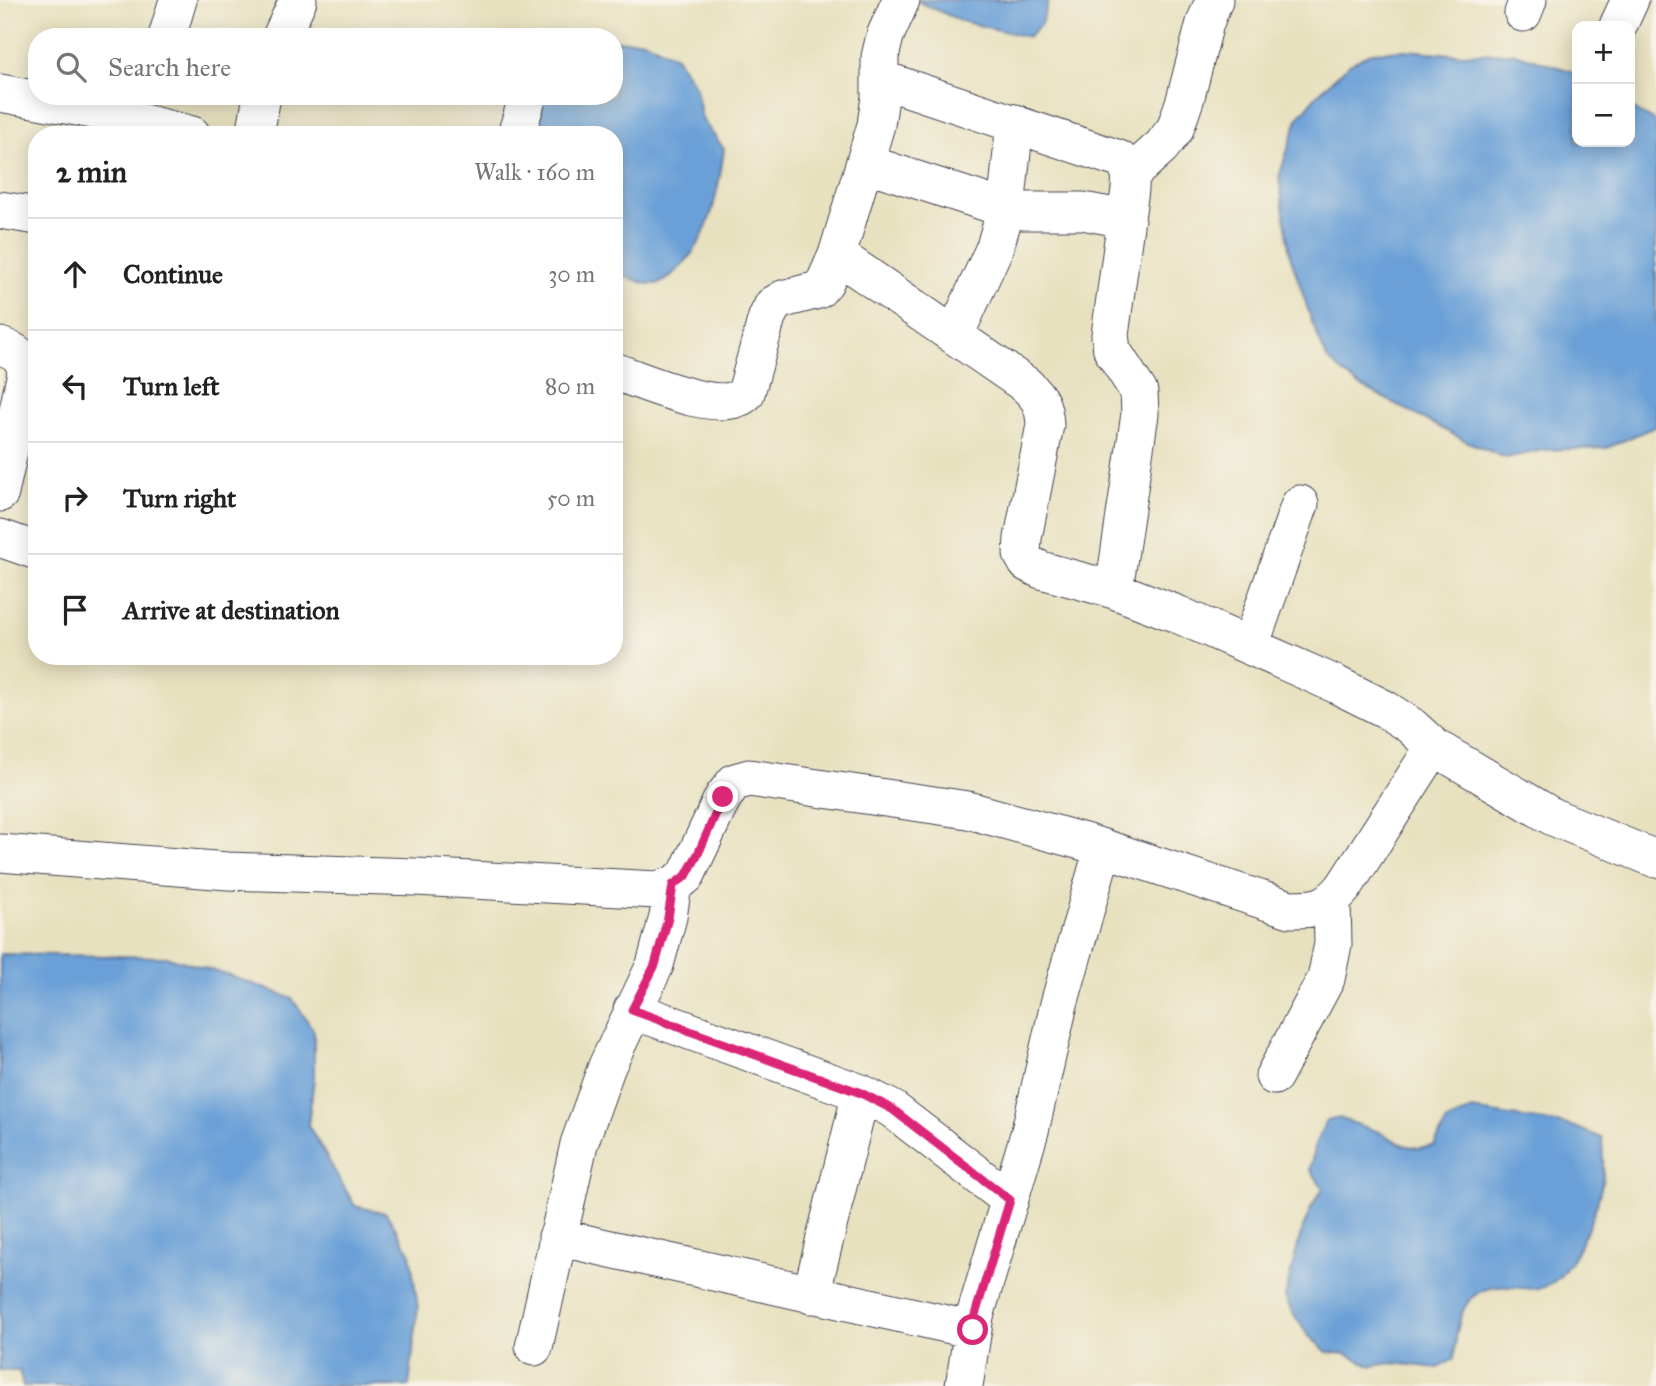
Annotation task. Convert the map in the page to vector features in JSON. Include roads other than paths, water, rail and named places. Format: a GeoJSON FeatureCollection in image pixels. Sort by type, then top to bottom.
{"type":"FeatureCollection","features":[{"type":"Feature","properties":{"kind":"street"},"geometry":{"type":"LineString","coordinates":[[170,28],[178,0]]}},
{"type":"Feature","properties":{"kind":"street"},"geometry":{"type":"LineString","coordinates":[[285,28],[298,0]]}},
{"type":"Feature","properties":{"kind":"street"},"geometry":{"type":"LineString","coordinates":[[623,374],[681,395],[712,400],[733,401],[746,393],[767,317],[773,305],[783,299],[818,290],[825,282],[838,255],[876,125],[881,79],[880,57],[884,36],[901,0]]}},
{"type":"Feature","properties":{"kind":"street"},"geometry":{"type":"LineString","coordinates":[[1132,174],[1162,146],[1175,129],[1213,0]]}},
{"type":"Feature","properties":{"kind":"street"},"geometry":{"type":"LineString","coordinates":[[1620,21],[1630,0]]}},
{"type":"Feature","properties":{"kind":"street"},"geometry":{"type":"LineString","coordinates":[[881,79],[1119,159],[1129,166],[1132,174],[1110,335],[1112,350],[1139,392],[1140,414],[1114,590]]}},
{"type":"Feature","properties":{"kind":"street"},"geometry":{"type":"LineString","coordinates":[[0,93],[28,98]]}},
{"type":"Feature","properties":{"kind":"street"},"geometry":{"type":"LineString","coordinates":[[66,105],[148,110],[176,126]]}},
{"type":"Feature","properties":{"kind":"street"},"geometry":{"type":"LineString","coordinates":[[257,126],[260,105]]}},
{"type":"Feature","properties":{"kind":"street"},"geometry":{"type":"LineString","coordinates":[[519,126],[525,105]]}},
{"type":"Feature","properties":{"kind":"street"},"geometry":{"type":"LineString","coordinates":[[955,335],[995,247],[1006,209],[1015,123]]}},
{"type":"Feature","properties":{"kind":"street"},"geometry":{"type":"LineString","coordinates":[[865,163],[1006,209],[1083,211],[1125,219]]}},
{"type":"Feature","properties":{"kind":"street"},"geometry":{"type":"LineString","coordinates":[[0,209],[28,214]]}},
{"type":"Feature","properties":{"kind":"street"},"geometry":{"type":"LineString","coordinates":[[838,255],[1027,385],[1039,398],[1045,408],[1045,425],[1023,538],[1022,554],[1027,563],[1041,570],[1114,590],[1177,614],[1385,709],[1411,726],[1434,747],[1553,817],[1656,859]]}},
{"type":"Feature","properties":{"kind":"street"},"geometry":{"type":"LineString","coordinates":[[0,346],[16,352],[24,360],[26,373],[0,493]]}},
{"type":"Feature","properties":{"kind":"street"},"geometry":{"type":"LineString","coordinates":[[1250,646],[1300,504]]}},
{"type":"Feature","properties":{"kind":"street"},"geometry":{"type":"LineString","coordinates":[[0,538],[28,548]]}},
{"type":"Feature","properties":{"kind":"street"},"geometry":{"type":"LineString","coordinates":[[0,853],[228,872],[415,877],[657,890],[673,885],[686,876],[723,797],[735,782],[749,779],[968,810],[1103,848],[1290,908],[1314,909],[1332,901],[1343,887],[1434,747]]}},
{"type":"Feature","properties":{"kind":"street"},"geometry":{"type":"LineString","coordinates":[[964,1386],[975,1315],[1036,1107],[1059,1004],[1103,848]]}},
{"type":"Feature","properties":{"kind":"street"},"geometry":{"type":"LineString","coordinates":[[534,1347],[579,1144],[607,1066],[655,965],[668,918],[673,885]]}},
{"type":"Feature","properties":{"kind":"street"},"geometry":{"type":"LineString","coordinates":[[1274,1076],[1326,979],[1333,944],[1332,901]]}},
{"type":"Feature","properties":{"kind":"street"},"geometry":{"type":"LineString","coordinates":[[632,1010],[861,1093],[892,1109],[1010,1200]]}},
{"type":"Feature","properties":{"kind":"street"},"geometry":{"type":"LineString","coordinates":[[811,1295],[861,1093]]}},
{"type":"Feature","properties":{"kind":"street"},"geometry":{"type":"LineString","coordinates":[[557,1237],[973,1330]]}},
{"type":"Feature","properties":{"kind":"water"},"geometry":{"type":"Polygon","coordinates":[[[915,0],[1049,0],[1041,24],[1028,37],[961,21],[915,0]]]}},
{"type":"Feature","properties":{"kind":"water"},"geometry":{"type":"Polygon","coordinates":[[[643,40],[676,57],[696,88],[702,119],[724,149],[715,200],[704,232],[686,261],[666,280],[654,284],[623,275],[623,126],[538,126],[542,105],[623,105],[623,41],[643,40]]]}},
{"type":"Feature","properties":{"kind":"water"},"geometry":{"type":"Polygon","coordinates":[[[1406,50],[1451,54],[1515,53],[1572,71],[1572,147],[1635,147],[1635,110],[1656,122],[1656,426],[1607,448],[1543,450],[1506,458],[1466,441],[1357,384],[1327,359],[1290,255],[1279,177],[1298,118],[1348,65],[1372,52],[1406,50]]]}},
{"type":"Feature","properties":{"kind":"water"},"geometry":{"type":"Polygon","coordinates":[[[0,954],[168,957],[292,998],[314,1031],[314,1079],[308,1125],[355,1206],[386,1213],[410,1252],[418,1308],[409,1386],[23,1386],[19,1371],[0,1371],[0,954]]]}},
{"type":"Feature","properties":{"kind":"water"},"geometry":{"type":"Polygon","coordinates":[[[1472,1110],[1569,1125],[1602,1138],[1601,1188],[1584,1236],[1568,1266],[1545,1287],[1495,1287],[1472,1297],[1460,1318],[1454,1359],[1438,1368],[1392,1363],[1372,1366],[1346,1354],[1327,1352],[1308,1335],[1285,1297],[1300,1236],[1311,1208],[1323,1188],[1310,1169],[1316,1142],[1326,1121],[1339,1118],[1379,1132],[1403,1145],[1418,1148],[1434,1146],[1447,1121],[1472,1110]]]}}]}
